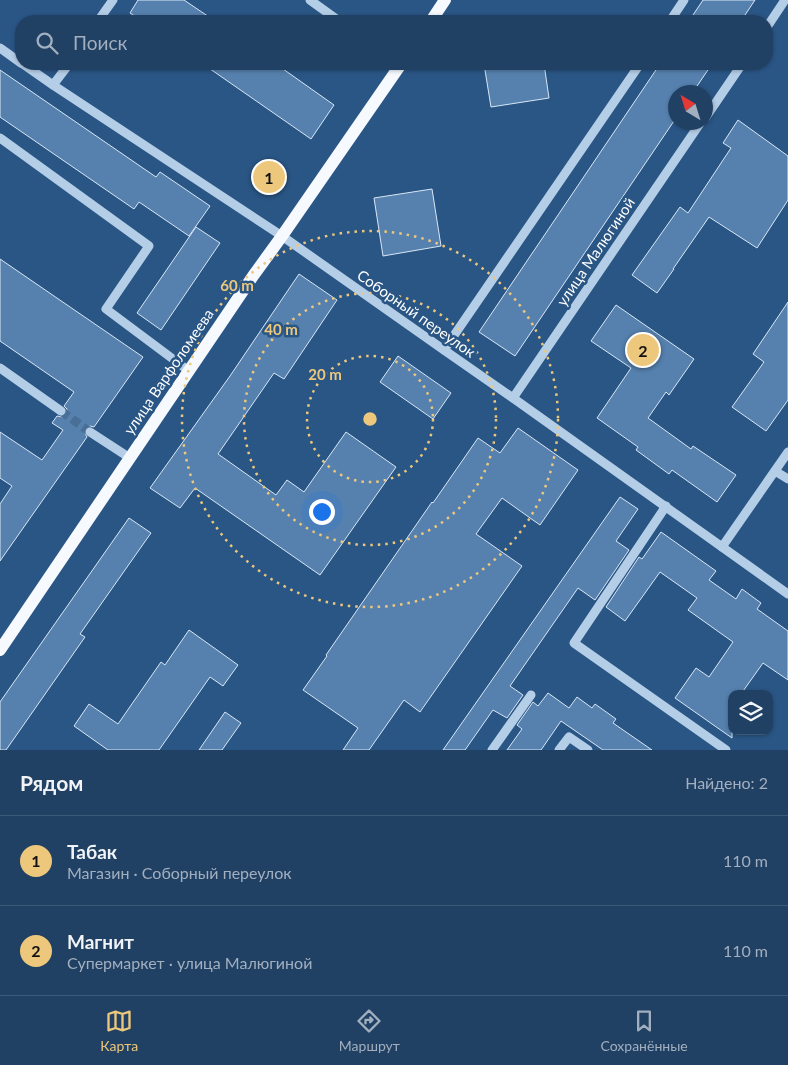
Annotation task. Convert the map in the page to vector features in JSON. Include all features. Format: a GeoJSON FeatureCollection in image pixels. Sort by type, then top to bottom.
{"type":"FeatureCollection","features":[{"type":"Feature","properties":{"kind":"main road"},"geometry":{"type":"LineString","coordinates":[[435,15],[446,0]]}},
{"type":"Feature","properties":{"kind":"main road","name":"улица Варфоломеева"},"geometry":{"type":"LineString","coordinates":[[0,650],[252,276],[282,236],[396,70]]}},
{"type":"Feature","properties":{"kind":"street"},"geometry":{"type":"LineString","coordinates":[[102,15],[113,0]]}},
{"type":"Feature","properties":{"kind":"street"},"geometry":{"type":"LineString","coordinates":[[310,0],[331,15]]}},
{"type":"Feature","properties":{"kind":"street"},"geometry":{"type":"LineString","coordinates":[[674,15],[684,0]]}},
{"type":"Feature","properties":{"kind":"street"},"geometry":{"type":"LineString","coordinates":[[773,18],[785,0]]}},
{"type":"Feature","properties":{"kind":"street","name":"Соборный переулок"},"geometry":{"type":"LineString","coordinates":[[0,48],[15,58]]}},
{"type":"Feature","properties":{"kind":"street","name":"Соборный переулок"},"geometry":{"type":"LineString","coordinates":[[32,70],[282,236],[788,594]]}},
{"type":"Feature","properties":{"kind":"street"},"geometry":{"type":"LineString","coordinates":[[54,85],[64,70]]}},
{"type":"Feature","properties":{"kind":"street"},"geometry":{"type":"LineString","coordinates":[[444,350],[636,70]]}},
{"type":"Feature","properties":{"kind":"street"},"geometry":{"type":"LineString","coordinates":[[713,106],[738,70]]}},
{"type":"Feature","properties":{"kind":"street","name":"улица Малюгиной"},"geometry":{"type":"LineString","coordinates":[[513,398],[696,130]]}},
{"type":"Feature","properties":{"kind":"street"},"geometry":{"type":"LineString","coordinates":[[0,138],[150,246],[106,309],[189,370]]}},
{"type":"Feature","properties":{"kind":"street"},"geometry":{"type":"LineString","coordinates":[[0,368],[61,411]]}},
{"type":"Feature","properties":{"kind":"street"},"geometry":{"type":"LineString","coordinates":[[90,432],[130,458]]}},
{"type":"Feature","properties":{"kind":"street"},"geometry":{"type":"LineString","coordinates":[[722,547],[788,452]]}},
{"type":"Feature","properties":{"kind":"street"},"geometry":{"type":"LineString","coordinates":[[775,471],[788,479]]}},
{"type":"Feature","properties":{"kind":"street"},"geometry":{"type":"LineString","coordinates":[[666,506],[574,643],[726,750]]}},
{"type":"Feature","properties":{"kind":"street"},"geometry":{"type":"LineString","coordinates":[[492,750],[531,695]]}},
{"type":"Feature","properties":{"kind":"street"},"geometry":{"type":"LineString","coordinates":[[559,750],[569,737],[588,750]]}},
{"type":"Feature","properties":{"kind":"building"},"geometry":{"type":"Polygon","coordinates":[[[138,0],[184,0],[206,15],[133,15],[130,13],[138,0]]]}},
{"type":"Feature","properties":{"kind":"building"},"geometry":{"type":"Polygon","coordinates":[[[703,0],[755,0],[745,15],[693,15],[703,0]]]}},
{"type":"Feature","properties":{"kind":"building"},"geometry":{"type":"Polygon","coordinates":[[[0,70],[156,177],[160,172],[210,206],[189,236],[139,202],[134,209],[0,117],[0,70]]]}},
{"type":"Feature","properties":{"kind":"building"},"geometry":{"type":"Polygon","coordinates":[[[212,70],[284,70],[334,105],[311,139],[212,70]]]}},
{"type":"Feature","properties":{"kind":"building"},"geometry":{"type":"Polygon","coordinates":[[[485,70],[545,70],[549,98],[491,107],[485,70]]]}},
{"type":"Feature","properties":{"kind":"building"},"geometry":{"type":"Polygon","coordinates":[[[656,70],[708,70],[698,85],[668,85],[668,130],[515,356],[479,332],[656,70]]]}},
{"type":"Feature","properties":{"kind":"building"},"geometry":{"type":"Polygon","coordinates":[[[738,120],[788,156],[788,200],[757,248],[709,217],[657,293],[632,275],[680,207],[688,213],[731,148],[723,143],[738,120]]]}},
{"type":"Feature","properties":{"kind":"building"},"geometry":{"type":"Polygon","coordinates":[[[432,189],[441,246],[383,256],[374,198],[432,189]]]}},
{"type":"Feature","properties":{"kind":"building"},"geometry":{"type":"Polygon","coordinates":[[[196,227],[220,243],[161,330],[137,313],[196,227]]]}},
{"type":"Feature","properties":{"kind":"building"},"geometry":{"type":"Polygon","coordinates":[[[0,259],[143,357],[94,427],[85,428],[84,432],[87,437],[0,561],[0,504],[12,486],[0,478],[0,432],[42,460],[63,430],[52,423],[57,416],[63,417],[66,414],[67,409],[64,406],[74,392],[0,341],[0,259]]]}},
{"type":"Feature","properties":{"kind":"building"},"geometry":{"type":"Polygon","coordinates":[[[299,274],[337,300],[284,379],[274,373],[218,454],[276,495],[287,480],[304,492],[346,432],[396,467],[320,575],[195,488],[180,508],[150,488],[230,376],[299,274]]]}},
{"type":"Feature","properties":{"kind":"building"},"geometry":{"type":"Polygon","coordinates":[[[788,302],[788,400],[766,431],[732,407],[764,362],[753,354],[788,302]]]}},
{"type":"Feature","properties":{"kind":"building"},"geometry":{"type":"Polygon","coordinates":[[[616,305],[694,359],[669,395],[666,392],[648,418],[691,449],[693,446],[736,475],[717,502],[672,470],[669,474],[636,450],[638,447],[597,418],[631,368],[591,341],[616,305]]]}},
{"type":"Feature","properties":{"kind":"building"},"geometry":{"type":"Polygon","coordinates":[[[398,356],[451,393],[433,419],[380,382],[398,356]]]}},
{"type":"Feature","properties":{"kind":"building"},"geometry":{"type":"Polygon","coordinates":[[[518,428],[578,470],[540,525],[502,498],[476,534],[522,566],[420,712],[404,700],[369,750],[343,750],[358,728],[303,690],[478,438],[500,453],[518,428]]]}},
{"type":"Feature","properties":{"kind":"building"},"geometry":{"type":"Polygon","coordinates":[[[620,497],[638,509],[616,541],[629,550],[595,600],[578,588],[510,686],[523,695],[507,718],[493,710],[465,750],[443,750],[620,497]]]}},
{"type":"Feature","properties":{"kind":"building"},"geometry":{"type":"Polygon","coordinates":[[[129,518],[151,533],[80,634],[85,637],[6,750],[0,750],[0,702],[129,518]]]}},
{"type":"Feature","properties":{"kind":"building"},"geometry":{"type":"Polygon","coordinates":[[[661,532],[716,571],[709,580],[736,599],[742,589],[761,603],[757,609],[788,631],[788,680],[763,663],[744,690],[728,690],[728,735],[732,735],[732,738],[675,698],[696,668],[709,677],[733,642],[688,610],[697,598],[660,572],[625,621],[606,607],[639,557],[642,559],[661,532]]]}},
{"type":"Feature","properties":{"kind":"building"},"geometry":{"type":"Polygon","coordinates":[[[189,630],[238,665],[223,686],[210,677],[159,750],[108,750],[74,726],[89,704],[118,724],[161,662],[165,665],[189,630]]]}},
{"type":"Feature","properties":{"kind":"building"},"geometry":{"type":"Polygon","coordinates":[[[548,693],[569,708],[577,697],[592,708],[595,704],[616,719],[613,723],[652,750],[603,750],[561,721],[541,750],[507,750],[522,729],[517,725],[533,702],[538,706],[548,693]]]}},
{"type":"Feature","properties":{"kind":"building"},"geometry":{"type":"Polygon","coordinates":[[[225,712],[241,723],[222,750],[199,750],[225,712]]]}},
{"type":"Feature","properties":{"kind":"tunnel"},"geometry":{"type":"LineString","coordinates":[[61,411],[90,432]]}},
{"type":"Feature","properties":{"kind":"place","name":"Табак"},"geometry":{"type":"Point","coordinates":[269,177]}},
{"type":"Feature","properties":{"kind":"place","name":"Магнит"},"geometry":{"type":"Point","coordinates":[643,350]}}]}
